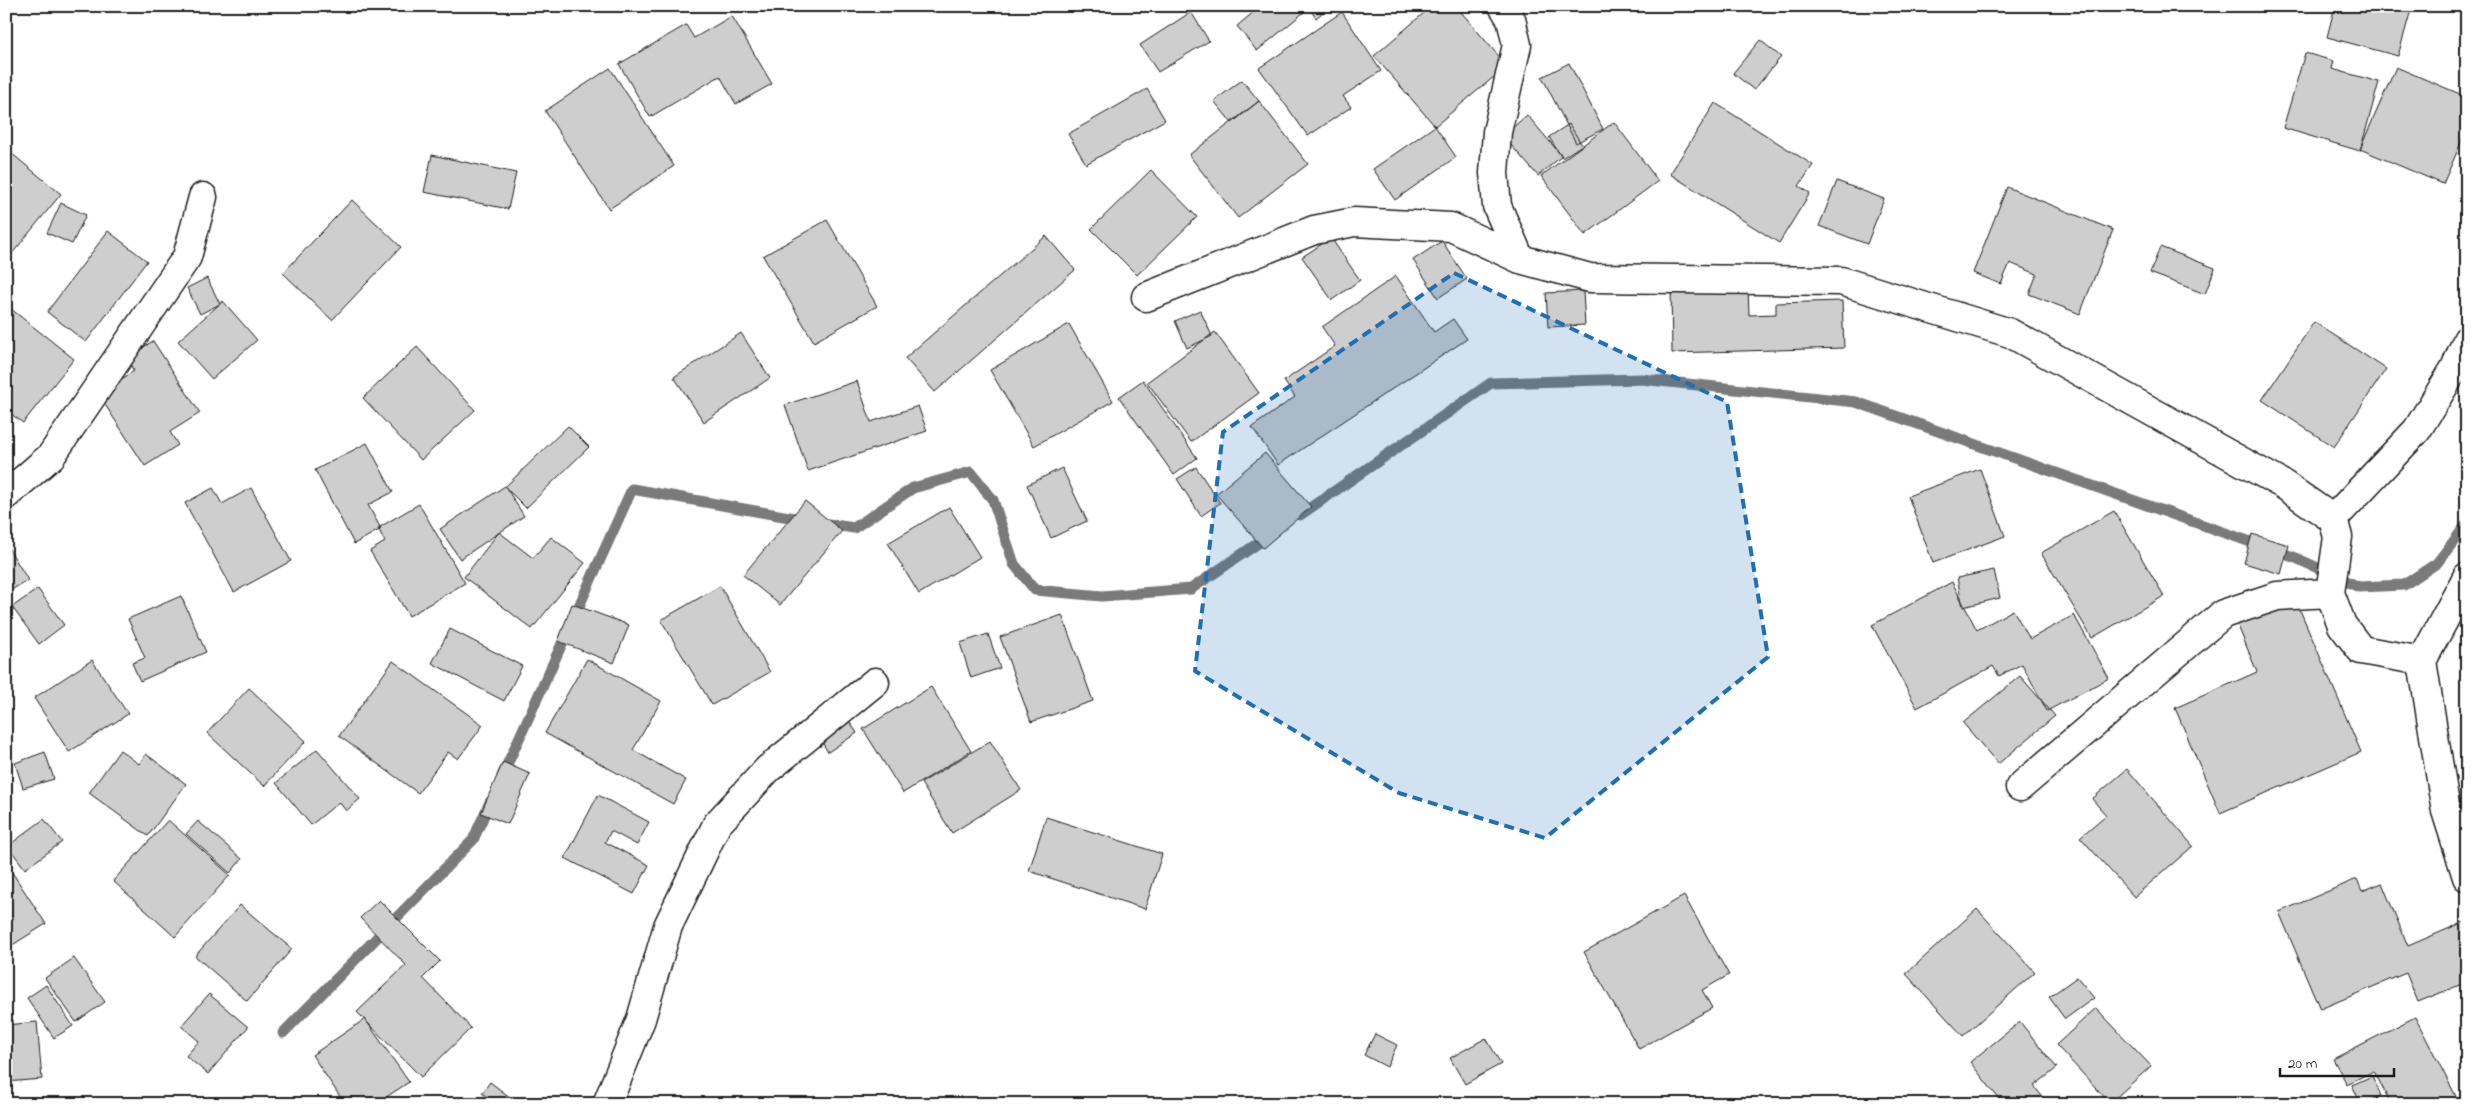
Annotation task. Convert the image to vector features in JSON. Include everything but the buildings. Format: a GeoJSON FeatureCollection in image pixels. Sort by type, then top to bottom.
{"type":"FeatureCollection","features":[{"type":"Feature","properties":{"kind":"street"},"geometry":{"type":"LineString","coordinates":[[1503,6],[1511,19],[1516,45],[1496,132],[1494,173],[1497,206],[1520,259]]}},
{"type":"Feature","properties":{"kind":"street"},"geometry":{"type":"LineString","coordinates":[[6,495],[51,456],[187,257],[203,197]]}},
{"type":"Feature","properties":{"kind":"street"},"geometry":{"type":"LineString","coordinates":[[1146,297],[1314,230],[1354,222],[1451,227],[1520,259],[1590,278],[1841,281],[2010,333],[2284,485],[2333,519],[2338,536],[2330,593],[2342,625],[2361,650],[2422,661]]}},
{"type":"Feature","properties":{"kind":"street"},"geometry":{"type":"LineString","coordinates":[[2333,519],[2417,430],[2455,368],[2467,340]]}},
{"type":"Feature","properties":{"kind":"street"},"geometry":{"type":"LineString","coordinates":[[2467,578],[2422,661],[2446,811],[2467,877]]}},
{"type":"Feature","properties":{"kind":"street"},"geometry":{"type":"LineString","coordinates":[[2020,787],[2223,614],[2277,596],[2330,593]]}},
{"type":"Feature","properties":{"kind":"street"},"geometry":{"type":"LineString","coordinates":[[607,1104],[641,1019],[668,926],[717,824],[768,769],[875,682]]}},
{"type":"Feature","properties":{"kind":"highlighted area"},"geometry":{"type":"Polygon","coordinates":[[[1454,273],[1727,402],[1768,657],[1545,838],[1399,793],[1195,671],[1223,432],[1454,273]]]}},
{"type":"Feature","properties":{"kind":"waterway"},"geometry":{"type":"LineString","coordinates":[[1300,515],[1491,383],[1641,379],[1856,402],[2296,558],[2359,587],[2404,585],[2437,563],[2467,524]]}},
{"type":"Feature","properties":{"kind":"waterway"},"geometry":{"type":"LineString","coordinates":[[821,523],[854,528],[913,488],[971,472],[993,500],[1014,564],[1035,590],[1102,596],[1191,589],[1270,535]]}},
{"type":"Feature","properties":{"kind":"waterway"},"geometry":{"type":"LineString","coordinates":[[502,776],[632,489],[806,520]]}},
{"type":"Feature","properties":{"kind":"waterway"},"geometry":{"type":"LineString","coordinates":[[283,1033],[473,840],[490,802]]}}]}
